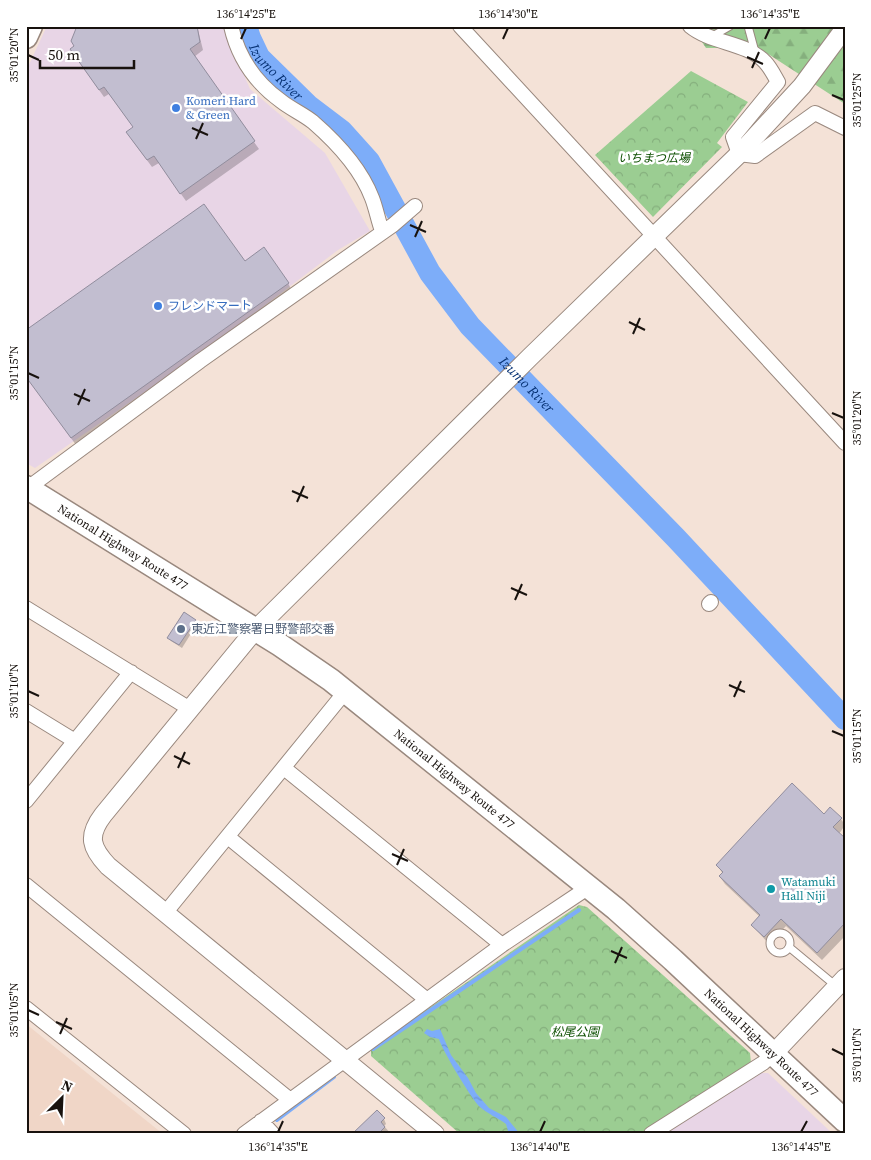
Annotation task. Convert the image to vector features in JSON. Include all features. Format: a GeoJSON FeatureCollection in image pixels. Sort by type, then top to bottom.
{"type":"FeatureCollection","features":[{"type":"Feature","properties":{"kind":"highway"},"geometry":{"type":"LineString","coordinates":[[26,37],[31,26]]}},
{"type":"Feature","properties":{"kind":"highway","name":"National Highway Route 477"},"geometry":{"type":"LineString","coordinates":[[27,487],[280,645],[345,692],[589,887],[674,960],[845,1121]]}},
{"type":"Feature","properties":{"kind":"street"},"geometry":{"type":"LineString","coordinates":[[231,26],[246,64],[259,83],[281,101],[311,121],[332,140],[352,165],[371,196],[387,228]]}},
{"type":"Feature","properties":{"kind":"street"},"geometry":{"type":"LineString","coordinates":[[460,26],[845,443]]}},
{"type":"Feature","properties":{"kind":"street"},"geometry":{"type":"LineString","coordinates":[[690,26],[710,38],[748,50],[764,61],[778,82],[733,136],[739,154]]}},
{"type":"Feature","properties":{"kind":"street"},"geometry":{"type":"LineString","coordinates":[[435,1134],[108,866],[95,850],[93,837],[97,822],[255,630],[500,386],[739,154],[802,86],[845,28]]}},
{"type":"Feature","properties":{"kind":"street"},"geometry":{"type":"LineString","coordinates":[[739,154],[755,156],[815,113],[845,128]]}},
{"type":"Feature","properties":{"kind":"street"},"geometry":{"type":"LineString","coordinates":[[27,487],[415,206]]}},
{"type":"Feature","properties":{"kind":"street"},"geometry":{"type":"LineString","coordinates":[[26,608],[190,709]]}},
{"type":"Feature","properties":{"kind":"street"},"geometry":{"type":"LineString","coordinates":[[26,801],[130,672]]}},
{"type":"Feature","properties":{"kind":"street"},"geometry":{"type":"LineString","coordinates":[[166,912],[345,692]]}},
{"type":"Feature","properties":{"kind":"street"},"geometry":{"type":"LineString","coordinates":[[26,711],[74,741]]}},
{"type":"Feature","properties":{"kind":"street"},"geometry":{"type":"LineString","coordinates":[[284,768],[502,945]]}},
{"type":"Feature","properties":{"kind":"street"},"geometry":{"type":"LineString","coordinates":[[228,836],[427,1000]]}},
{"type":"Feature","properties":{"kind":"street"},"geometry":{"type":"LineString","coordinates":[[26,885],[289,1099]]}},
{"type":"Feature","properties":{"kind":"street"},"geometry":{"type":"LineString","coordinates":[[244,1134],[289,1099],[502,945],[589,887]]}},
{"type":"Feature","properties":{"kind":"street"},"geometry":{"type":"LineString","coordinates":[[651,1134],[762,1063],[774,1053],[840,982]]}},
{"type":"Feature","properties":{"kind":"street"},"geometry":{"type":"LineString","coordinates":[[26,1008],[184,1134]]}},
{"type":"Feature","properties":{"kind":"street"},"geometry":{"type":"LineString","coordinates":[[261,1122],[273,1134]]}},
{"type":"Feature","properties":{"kind":"lane"},"geometry":{"type":"LineString","coordinates":[[710,38],[730,26]]}},
{"type":"Feature","properties":{"kind":"lane"},"geometry":{"type":"LineString","coordinates":[[748,26],[756,56]]}},
{"type":"Feature","properties":{"kind":"lane"},"geometry":{"type":"LineString","coordinates":[[789,947],[840,982]]}},
{"type":"Feature","properties":{"kind":"shaded area"},"geometry":{"type":"Polygon","coordinates":[[[47,26],[223,26],[250,89],[325,153],[370,231],[338,250],[211,346],[35,468],[26,463],[26,71],[47,26]]]}},
{"type":"Feature","properties":{"kind":"shaded area"},"geometry":{"type":"Polygon","coordinates":[[[26,1024],[163,1134],[26,1134],[26,1024]]]}},
{"type":"Feature","properties":{"kind":"shaded area"},"geometry":{"type":"Polygon","coordinates":[[[761,1073],[768,1073],[833,1134],[660,1134],[710,1100],[761,1073]]]}},
{"type":"Feature","properties":{"kind":"green space"},"geometry":{"type":"Polygon","coordinates":[[[691,26],[845,26],[845,104],[759,48],[706,48],[691,26]]]}},
{"type":"Feature","properties":{"kind":"green space","name":"いちまつ広場"},"geometry":{"type":"Polygon","coordinates":[[[691,71],[748,102],[717,143],[722,147],[653,217],[595,155],[691,71]]]}},
{"type":"Feature","properties":{"kind":"green space","name":"松尾公園"},"geometry":{"type":"Polygon","coordinates":[[[579,905],[587,907],[750,1053],[751,1063],[639,1134],[460,1134],[371,1056],[371,1048],[579,905]]]}},
{"type":"Feature","properties":{"kind":"water"},"geometry":{"type":"Polygon","coordinates":[[[427,1029],[432,1031],[440,1029],[451,1055],[468,1078],[476,1093],[489,1108],[506,1117],[520,1134],[509,1134],[506,1124],[480,1107],[457,1074],[439,1039],[424,1033],[427,1029]]]}},
{"type":"Feature","properties":{"kind":"building","name":"Komeri Hard & Green"},"geometry":{"type":"Polygon","coordinates":[[[77,26],[197,26],[200,42],[190,49],[255,141],[180,194],[154,156],[147,160],[126,132],[133,127],[104,87],[99,90],[70,49],[74,46],[71,41],[77,26]]]}},
{"type":"Feature","properties":{"kind":"building","name":"フレンドマート"},"geometry":{"type":"Polygon","coordinates":[[[204,204],[245,261],[264,247],[289,283],[71,438],[26,377],[26,330],[204,204]]]}},
{"type":"Feature","properties":{"kind":"building","name":"東近江警察署日野警部交番"},"geometry":{"type":"Polygon","coordinates":[[[184,612],[196,620],[179,645],[167,638],[184,612]]]}},
{"type":"Feature","properties":{"kind":"building"},"geometry":{"type":"Polygon","coordinates":[[[792,783],[824,814],[830,807],[842,818],[833,827],[845,838],[845,923],[817,953],[781,919],[764,937],[751,925],[760,915],[719,876],[723,872],[716,865],[792,783]]]}},
{"type":"Feature","properties":{"kind":"building"},"geometry":{"type":"Polygon","coordinates":[[[377,1110],[385,1118],[381,1122],[385,1127],[378,1134],[352,1134],[377,1110]]]}},
{"type":"Feature","properties":{"kind":"waterway","name":"Izumo River"},"geometry":{"type":"LineString","coordinates":[[246,26],[259,57],[309,106],[342,131],[369,161],[430,273],[470,326],[676,538],[845,719]]}},
{"type":"Feature","properties":{"kind":"waterway"},"geometry":{"type":"LineString","coordinates":[[373,1049],[579,910]]}},
{"type":"Feature","properties":{"kind":"waterway"},"geometry":{"type":"LineString","coordinates":[[277,1120],[334,1077]]}},
{"type":"Feature","properties":{"kind":"place","name":"Komeri Hard & Green"},"geometry":{"type":"Point","coordinates":[176,108]}},
{"type":"Feature","properties":{"kind":"place","name":"フレンドマート"},"geometry":{"type":"Point","coordinates":[158,306]}},
{"type":"Feature","properties":{"kind":"place","name":"東近江警察署日野警部交番"},"geometry":{"type":"Point","coordinates":[181,629]}},
{"type":"Feature","properties":{"kind":"place","name":"Watamuki Hall Niji"},"geometry":{"type":"Point","coordinates":[771,889]}}]}
